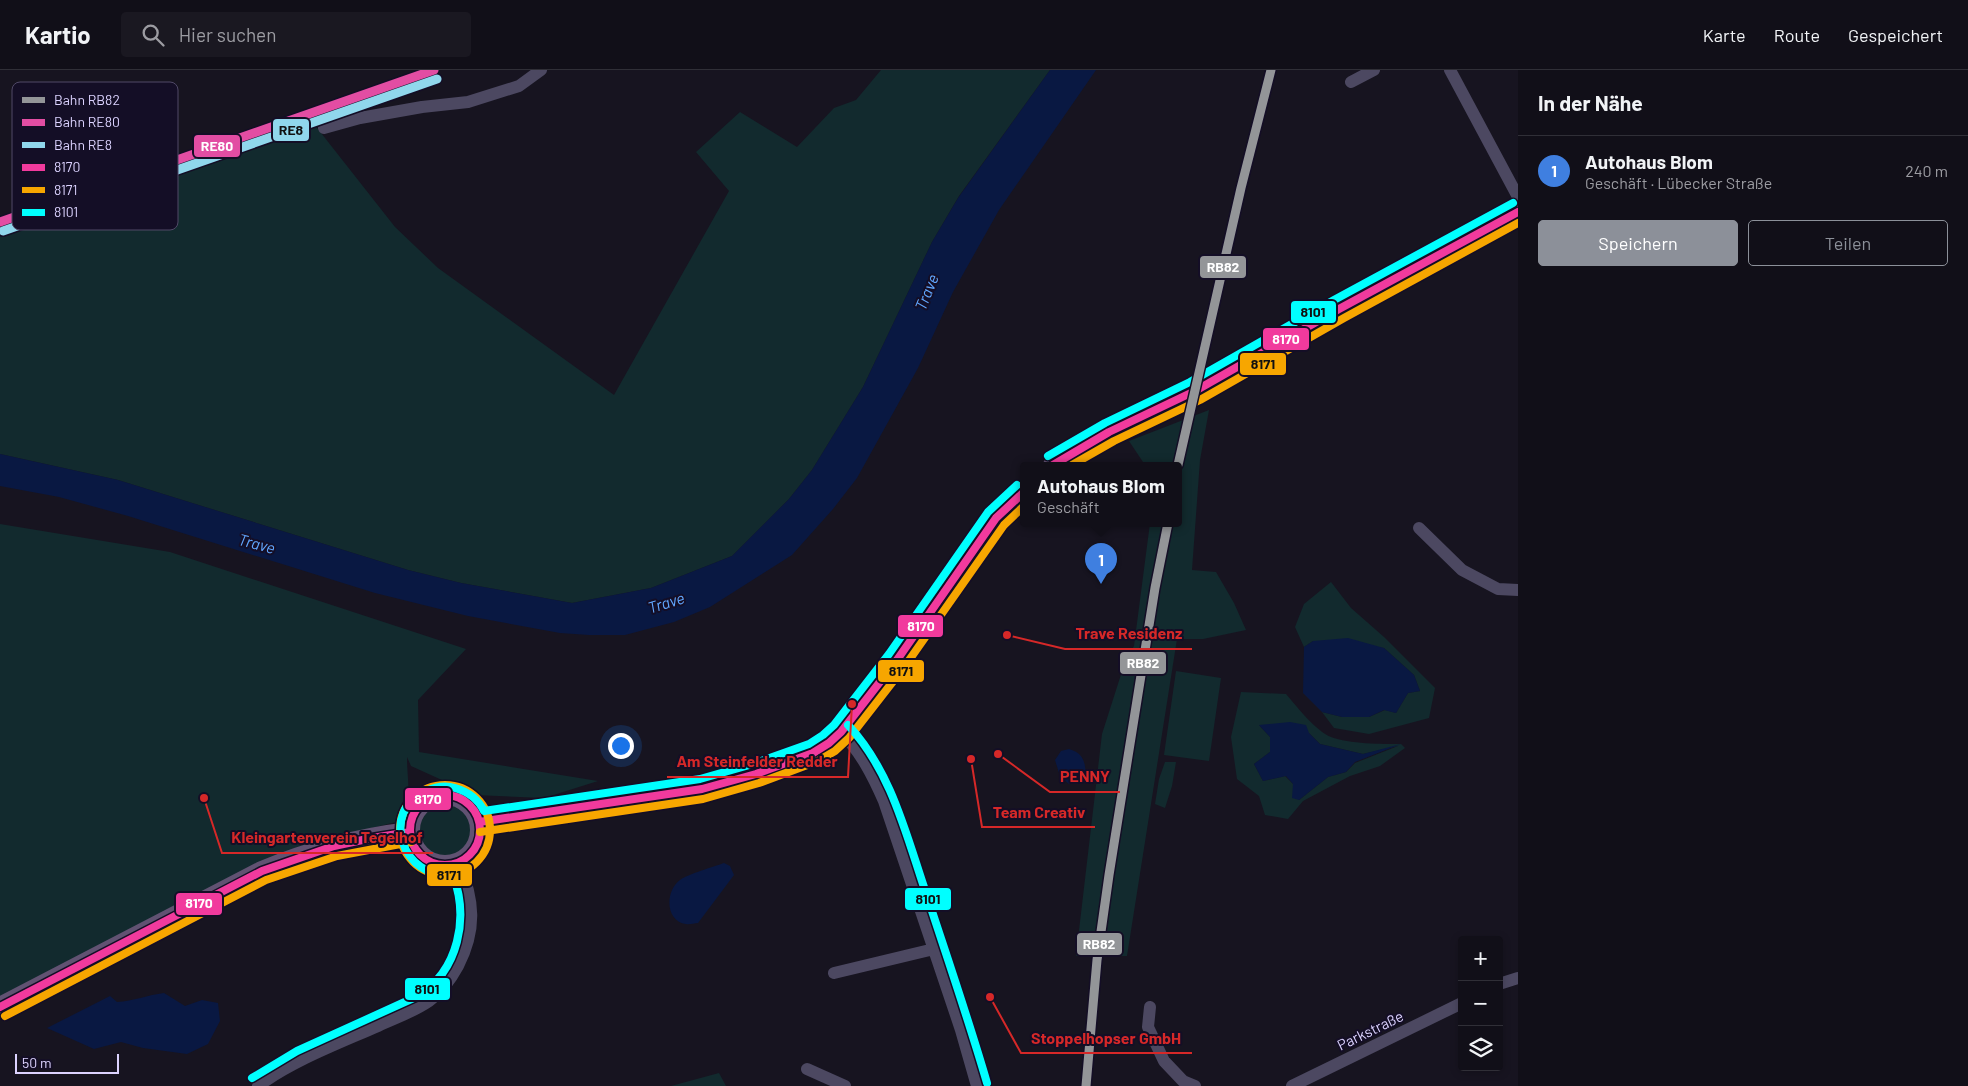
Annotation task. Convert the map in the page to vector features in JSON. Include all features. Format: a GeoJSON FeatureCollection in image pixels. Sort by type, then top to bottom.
{"type":"FeatureCollection","features":[{"type":"Feature","properties":{"kind":"main road"},"geometry":{"type":"LineString","coordinates":[[1058,462],[1109,432],[1195,391],[1379,287],[1518,212]]}},
{"type":"Feature","properties":{"kind":"main road"},"geometry":{"type":"LineString","coordinates":[[480,822],[702,789],[756,774],[813,753],[829,743],[841,732],[897,660],[996,518],[1020,496]]}},
{"type":"Feature","properties":{"kind":"main road"},"geometry":{"type":"LineString","coordinates":[[440,796],[454,796],[468,803],[480,822],[480,834],[473,852],[459,863],[442,866],[426,860],[416,850],[410,832],[415,812],[428,800],[440,796]]}},
{"type":"Feature","properties":{"kind":"main road"},"geometry":{"type":"LineString","coordinates":[[0,1007],[262,871],[303,854],[346,842],[410,832]]}},
{"type":"Feature","properties":{"kind":"street"},"geometry":{"type":"LineString","coordinates":[[324,128],[422,107],[468,102],[519,86],[541,70]]}},
{"type":"Feature","properties":{"kind":"street"},"geometry":{"type":"LineString","coordinates":[[1351,82],[1374,70]]}},
{"type":"Feature","properties":{"kind":"street"},"geometry":{"type":"LineString","coordinates":[[1450,70],[1518,197]]}},
{"type":"Feature","properties":{"kind":"street"},"geometry":{"type":"LineString","coordinates":[[1419,528],[1462,570],[1498,589],[1518,590]]}},
{"type":"Feature","properties":{"kind":"street"},"geometry":{"type":"LineString","coordinates":[[841,732],[867,766],[884,801],[934,949],[977,1086]]}},
{"type":"Feature","properties":{"kind":"street"},"geometry":{"type":"LineString","coordinates":[[258,1086],[310,1056],[410,1012],[429,1001],[441,990],[460,962],[472,927],[470,898],[459,863]]}},
{"type":"Feature","properties":{"kind":"street"},"geometry":{"type":"LineString","coordinates":[[834,973],[934,949]]}},
{"type":"Feature","properties":{"kind":"street"},"geometry":{"type":"LineString","coordinates":[[1503,983],[1518,978]]}},
{"type":"Feature","properties":{"kind":"street","name":"Parkstraße"},"geometry":{"type":"LineString","coordinates":[[1292,1086],[1458,1005]]}},
{"type":"Feature","properties":{"kind":"street"},"geometry":{"type":"LineString","coordinates":[[1150,1007],[1148,1027],[1164,1060],[1182,1081],[1195,1086]]}},
{"type":"Feature","properties":{"kind":"street"},"geometry":{"type":"LineString","coordinates":[[807,1069],[845,1086]]}},
{"type":"Feature","properties":{"kind":"green space"},"geometry":{"type":"Polygon","coordinates":[[[881,70],[1050,70],[959,196],[932,242],[863,387],[812,470],[789,499],[732,556],[651,588],[572,603],[461,583],[408,570],[118,480],[0,454],[0,234],[12,230],[178,230],[178,172],[314,124],[395,227],[438,268],[614,395],[729,191],[696,152],[740,112],[797,147],[834,108],[856,100],[881,70]]]}},
{"type":"Feature","properties":{"kind":"green space"},"geometry":{"type":"Polygon","coordinates":[[[1209,410],[1200,460],[1192,570],[1216,572],[1234,603],[1246,630],[1203,639],[1177,639],[1127,956],[1076,956],[1102,734],[1125,662],[1134,646],[1149,527],[1182,527],[1182,462],[1143,462],[1129,441],[1209,410]]]}},
{"type":"Feature","properties":{"kind":"green space"},"geometry":{"type":"Polygon","coordinates":[[[0,524],[170,552],[466,649],[418,700],[419,752],[598,781],[544,798],[475,795],[411,766],[407,757],[407,798],[402,813],[396,822],[344,835],[0,997],[0,524]]]}},
{"type":"Feature","properties":{"kind":"green space"},"geometry":{"type":"Polygon","coordinates":[[[1331,582],[1351,608],[1384,637],[1435,688],[1429,718],[1369,734],[1334,728],[1322,712],[1342,717],[1369,717],[1385,710],[1396,713],[1408,693],[1420,691],[1414,675],[1384,648],[1313,641],[1304,647],[1295,627],[1304,604],[1331,582]]]}},
{"type":"Feature","properties":{"kind":"green space"},"geometry":{"type":"Polygon","coordinates":[[[1176,671],[1221,678],[1209,761],[1164,755],[1176,671]]]}},
{"type":"Feature","properties":{"kind":"green space"},"geometry":{"type":"Polygon","coordinates":[[[1241,692],[1286,694],[1313,724],[1331,737],[1375,744],[1401,744],[1405,748],[1380,766],[1350,776],[1303,801],[1288,819],[1265,815],[1259,796],[1237,779],[1231,737],[1241,692]],[[1259,725],[1270,737],[1270,752],[1254,764],[1263,781],[1285,776],[1293,784],[1299,800],[1328,777],[1346,772],[1355,763],[1398,746],[1363,754],[1320,744],[1309,733],[1259,725]]]}},
{"type":"Feature","properties":{"kind":"green space"},"geometry":{"type":"Polygon","coordinates":[[[1165,762],[1176,762],[1172,786],[1165,808],[1155,804],[1159,779],[1165,762]]]}},
{"type":"Feature","properties":{"kind":"green space"},"geometry":{"type":"Polygon","coordinates":[[[439,803],[449,803],[459,807],[467,815],[471,830],[467,845],[459,853],[449,857],[439,857],[429,853],[421,845],[417,835],[417,825],[421,815],[429,807],[439,803]]]}},
{"type":"Feature","properties":{"kind":"green space"},"geometry":{"type":"Polygon","coordinates":[[[719,1073],[726,1086],[671,1086],[719,1073]]]}},
{"type":"Feature","properties":{"kind":"water","name":"Trave"},"geometry":{"type":"Polygon","coordinates":[[[1050,70],[1096,70],[999,210],[953,292],[918,368],[857,478],[833,509],[792,555],[710,607],[674,622],[625,635],[589,635],[560,633],[468,616],[375,593],[128,516],[59,497],[0,486],[0,454],[118,480],[408,570],[461,583],[572,603],[651,588],[732,556],[789,499],[812,470],[863,387],[932,242],[958,198],[1050,70]]]}},
{"type":"Feature","properties":{"kind":"water"},"geometry":{"type":"Polygon","coordinates":[[[1348,638],[1384,648],[1414,675],[1420,691],[1408,693],[1396,713],[1384,710],[1369,717],[1342,717],[1322,712],[1303,693],[1304,647],[1313,641],[1348,638]]]}},
{"type":"Feature","properties":{"kind":"water"},"geometry":{"type":"Polygon","coordinates":[[[1290,722],[1306,725],[1309,733],[1320,744],[1363,754],[1401,744],[1355,762],[1346,772],[1328,777],[1299,800],[1292,798],[1293,784],[1286,776],[1263,781],[1254,764],[1270,752],[1270,737],[1259,725],[1290,722]]]}},
{"type":"Feature","properties":{"kind":"water"},"geometry":{"type":"Polygon","coordinates":[[[1069,749],[1080,755],[1084,762],[1086,775],[1079,784],[1069,784],[1060,776],[1055,760],[1061,751],[1069,749]]]}},
{"type":"Feature","properties":{"kind":"water"},"geometry":{"type":"Polygon","coordinates":[[[724,863],[730,866],[734,875],[698,923],[687,924],[679,922],[671,912],[670,905],[670,898],[675,885],[689,875],[724,863]]]}},
{"type":"Feature","properties":{"kind":"water"},"geometry":{"type":"Polygon","coordinates":[[[164,993],[185,1006],[202,1000],[218,1003],[220,1021],[208,1044],[187,1054],[143,1048],[121,1042],[94,1049],[47,1028],[110,996],[117,1002],[164,993]]]}},
{"type":"Feature","properties":{"kind":"rail line","name":"RE80"},"geometry":{"type":"LineString","coordinates":[[178,160],[434,70]]}},
{"type":"Feature","properties":{"kind":"rail line","name":"RB82"},"geometry":{"type":"LineString","coordinates":[[1179,462],[1241,188],[1271,70]]}},
{"type":"Feature","properties":{"kind":"rail line","name":"RE8"},"geometry":{"type":"LineString","coordinates":[[178,170],[437,79]]}},
{"type":"Feature","properties":{"kind":"rail line","name":"RE80"},"geometry":{"type":"LineString","coordinates":[[0,222],[12,218]]}},
{"type":"Feature","properties":{"kind":"rail line","name":"RE8"},"geometry":{"type":"LineString","coordinates":[[3,231],[12,228]]}},
{"type":"Feature","properties":{"kind":"rail line","name":"RB82"},"geometry":{"type":"LineString","coordinates":[[1086,1086],[1097,960],[1109,875],[1155,588],[1167,527]]}},
{"type":"Feature","properties":{"kind":"transit line","name":"8101"},"geometry":{"type":"LineString","coordinates":[[1048,456],[1105,423],[1190,382],[1334,300],[1513,203]]}},
{"type":"Feature","properties":{"kind":"transit line","name":"8170"},"geometry":{"type":"LineString","coordinates":[[1058,462],[1109,432],[1195,391],[1339,309],[1518,212]]}},
{"type":"Feature","properties":{"kind":"transit line","name":"8171"},"geometry":{"type":"LineString","coordinates":[[1077,462],[1114,441],[1200,400],[1344,318],[1518,223]]}},
{"type":"Feature","properties":{"kind":"transit line","name":"8101"},"geometry":{"type":"LineString","coordinates":[[252,1078],[297,1051],[418,996],[432,985],[443,972],[457,942],[460,925],[458,891],[453,875],[435,874],[421,867],[410,856],[403,842],[400,828],[403,813],[412,801],[426,791],[440,787],[451,787],[472,796],[484,811],[700,779],[753,764],[809,744],[834,725],[889,654],[988,512],[1017,485]]}},
{"type":"Feature","properties":{"kind":"transit line","name":"8170"},"geometry":{"type":"LineString","coordinates":[[479,822],[702,789],[756,774],[813,753],[829,743],[841,732],[897,660],[996,518],[1020,496]]}},
{"type":"Feature","properties":{"kind":"transit line","name":"8171"},"geometry":{"type":"LineString","coordinates":[[480,832],[703,799],[759,783],[818,761],[835,751],[849,738],[905,666],[1004,525],[1020,510]]}},
{"type":"Feature","properties":{"kind":"transit line","name":"8101"},"geometry":{"type":"LineString","coordinates":[[848,725],[877,764],[897,808],[987,1083]]}},
{"type":"Feature","properties":{"kind":"transit line","name":"8171"},"geometry":{"type":"LineString","coordinates":[[445,785],[462,788],[477,798],[487,813],[490,830],[487,847],[477,862],[462,872],[445,875],[428,872],[413,862],[403,847],[400,830],[403,813],[413,798],[428,788],[445,785]]}},
{"type":"Feature","properties":{"kind":"transit line","name":"8170"},"geometry":{"type":"LineString","coordinates":[[445,795],[458,798],[470,805],[477,817],[480,830],[477,843],[470,855],[458,862],[445,865],[432,862],[420,855],[413,843],[410,830],[413,817],[420,805],[432,798],[445,795]]}},
{"type":"Feature","properties":{"kind":"transit line","name":"8170"},"geometry":{"type":"LineString","coordinates":[[0,1007],[262,871],[334,846],[410,832]]}},
{"type":"Feature","properties":{"kind":"transit line","name":"8171"},"geometry":{"type":"LineString","coordinates":[[5,1016],[266,880],[337,856],[411,842]]}},
{"type":"Feature","properties":{"kind":"place","name":"Autohaus Blom"},"geometry":{"type":"Point","coordinates":[1101,584]}},
{"type":"Feature","properties":{"kind":"place","name":"Trave Residenz"},"geometry":{"type":"Point","coordinates":[1007,635]}},
{"type":"Feature","properties":{"kind":"place","name":"Am Steinfelder Redder"},"geometry":{"type":"Point","coordinates":[852,704]}},
{"type":"Feature","properties":{"kind":"place","name":"PENNY"},"geometry":{"type":"Point","coordinates":[998,754]}},
{"type":"Feature","properties":{"kind":"place","name":"Team Creativ"},"geometry":{"type":"Point","coordinates":[971,759]}},
{"type":"Feature","properties":{"kind":"place","name":"Kleingartenverein Tegelhof"},"geometry":{"type":"Point","coordinates":[204,798]}},
{"type":"Feature","properties":{"kind":"place","name":"Stoppelhopser GmbH"},"geometry":{"type":"Point","coordinates":[990,997]}}]}
